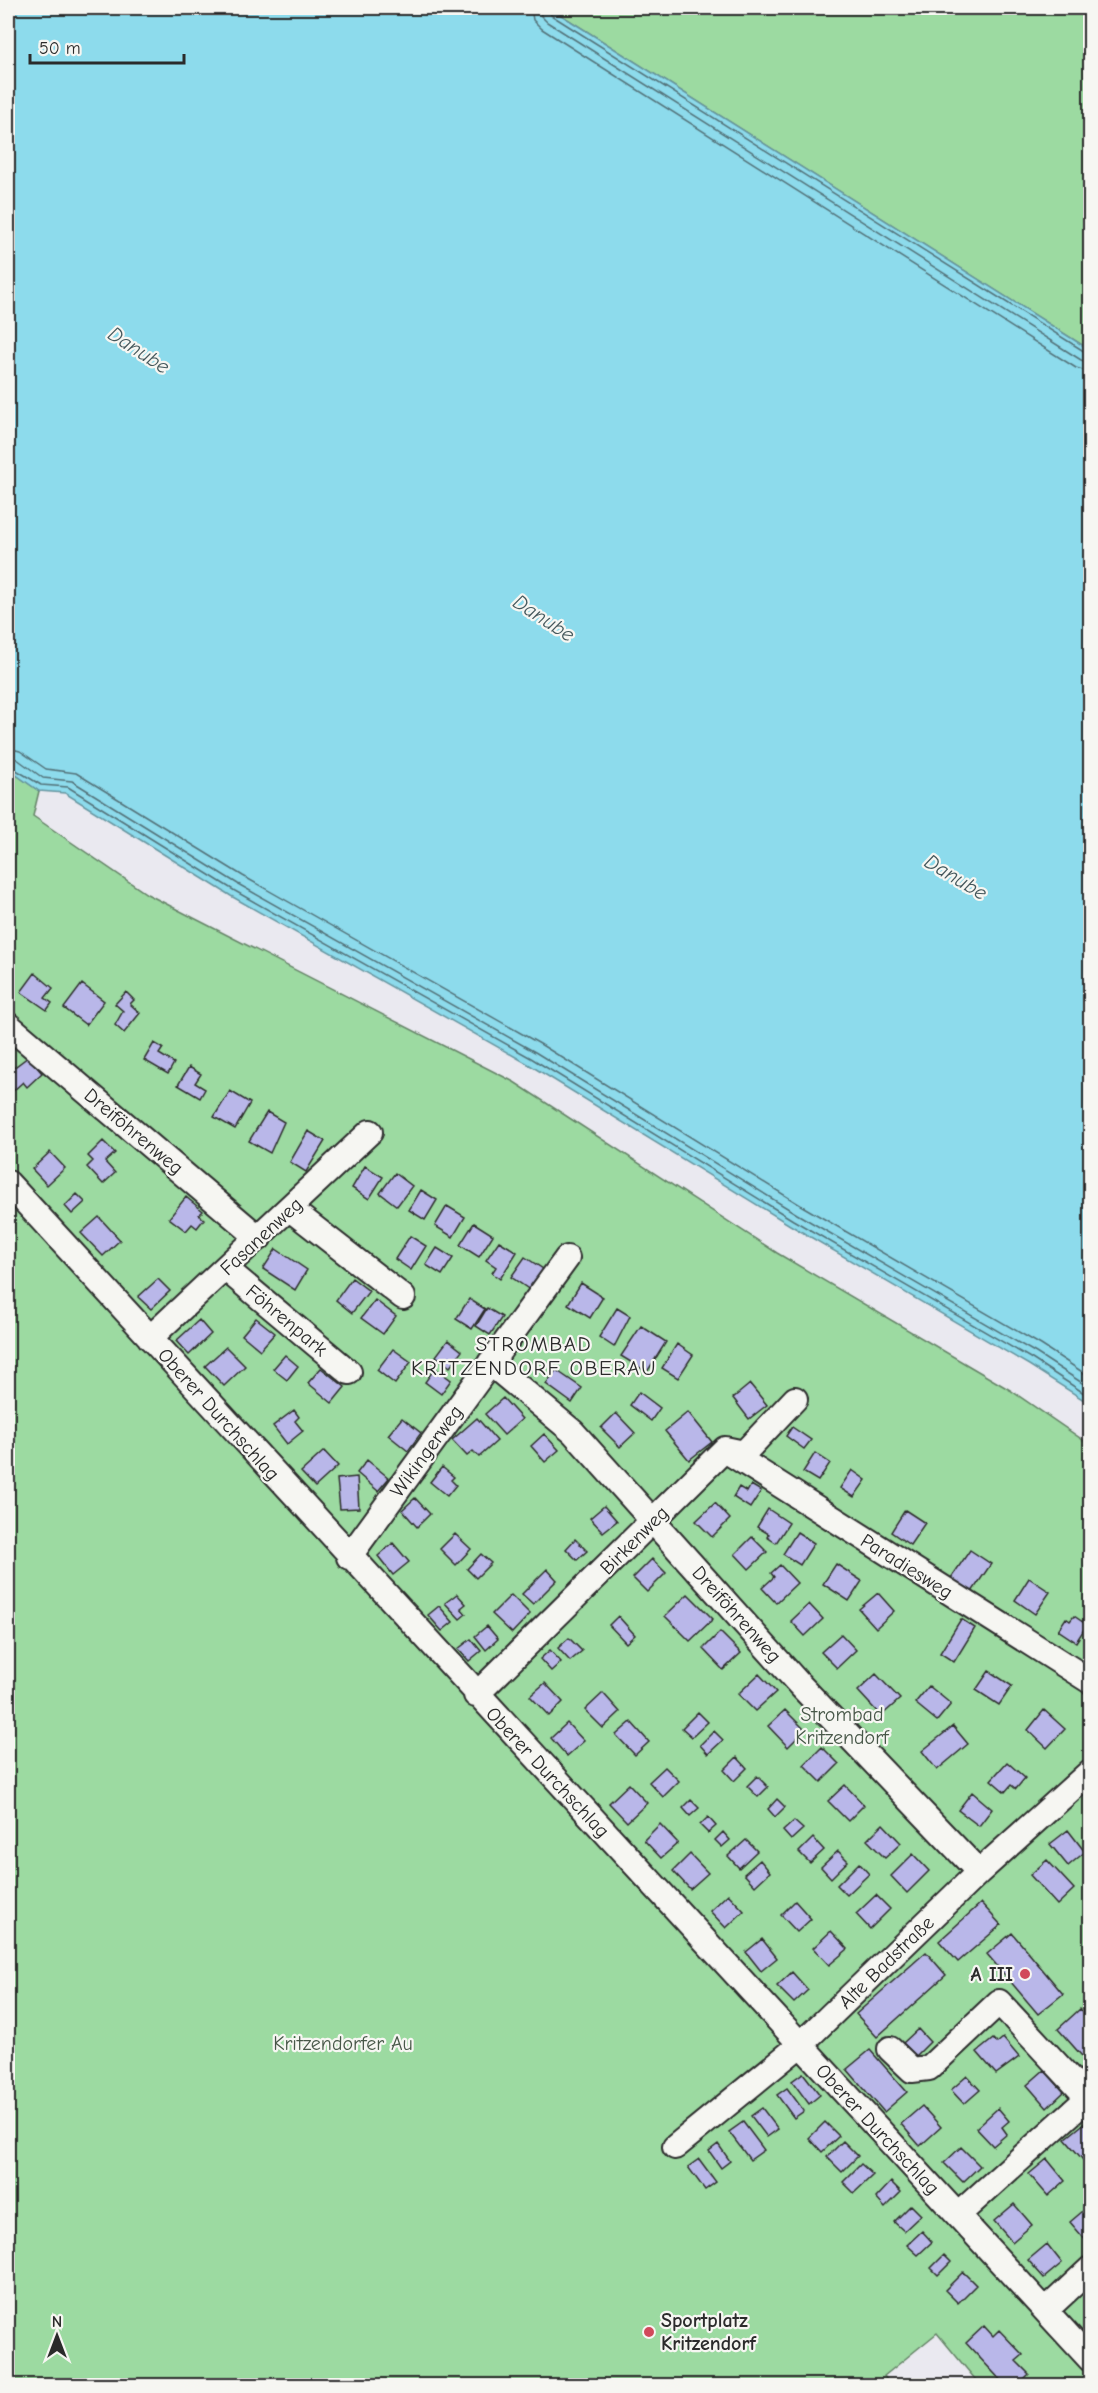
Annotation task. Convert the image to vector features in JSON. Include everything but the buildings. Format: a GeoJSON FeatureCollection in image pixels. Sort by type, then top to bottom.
{"type":"FeatureCollection","features":[{"type":"Feature","properties":{"kind":"street","name":"Dreiföhrenweg"},"geometry":{"type":"LineString","coordinates":[[8,1024],[259,1238]]}},
{"type":"Feature","properties":{"kind":"street","name":"Fasanenweg"},"geometry":{"type":"LineString","coordinates":[[150,1338],[370,1132]]}},
{"type":"Feature","properties":{"kind":"street","name":"Oberer Durchschlag"},"geometry":{"type":"LineString","coordinates":[[8,1183],[349,1557],[959,2214],[1090,2359]]}},
{"type":"Feature","properties":{"kind":"street"},"geometry":{"type":"LineString","coordinates":[[290,1209],[403,1298]]}},
{"type":"Feature","properties":{"kind":"street","name":"Wikingerweg"},"geometry":{"type":"LineString","coordinates":[[349,1557],[567,1258]]}},
{"type":"Feature","properties":{"kind":"street","name":"Föhrenpark"},"geometry":{"type":"LineString","coordinates":[[226,1269],[349,1372]]}},
{"type":"Feature","properties":{"kind":"street","name":"Dreiföhrenweg"},"geometry":{"type":"LineString","coordinates":[[490,1363],[573,1432],[799,1684],[979,1872]]}},
{"type":"Feature","properties":{"kind":"street"},"geometry":{"type":"LineString","coordinates":[[725,1449],[744,1453],[795,1399]]}},
{"type":"Feature","properties":{"kind":"street","name":"Birkenweg"},"geometry":{"type":"LineString","coordinates":[[476,1695],[725,1449]]}},
{"type":"Feature","properties":{"kind":"street","name":"Paradiesweg"},"geometry":{"type":"LineString","coordinates":[[725,1449],[1090,1681]]}},
{"type":"Feature","properties":{"kind":"street","name":"Alte Badstraße"},"geometry":{"type":"LineString","coordinates":[[675,2147],[800,2045],[979,1872],[1090,1772]]}},
{"type":"Feature","properties":{"kind":"street"},"geometry":{"type":"LineString","coordinates":[[890,2049],[912,2070],[929,2068],[999,2002],[1089,2099],[959,2214]]}},
{"type":"Feature","properties":{"kind":"street"},"geometry":{"type":"LineString","coordinates":[[1046,2310],[1090,2269]]}},
{"type":"Feature","properties":{"kind":"green space"},"geometry":{"type":"Polygon","coordinates":[[[550,8],[1090,8],[1090,350],[550,8]]]}},
{"type":"Feature","properties":{"kind":"green space"},"geometry":{"type":"Polygon","coordinates":[[[8,769],[39,791],[33,816],[147,894],[514,1082],[777,1253],[1010,1390],[1090,1445],[1090,2385],[980,2385],[937,2333],[884,2376],[891,2385],[8,2385],[8,769]]]}},
{"type":"Feature","properties":{"kind":"water","name":"Danube"},"geometry":{"type":"Polygon","coordinates":[[[8,8],[550,8],[1090,350],[1090,1404],[1029,1365],[790,1225],[528,1064],[231,896],[65,793],[39,791],[8,769],[8,8]]]}},
{"type":"Feature","properties":{"kind":"place","name":"A III"},"geometry":{"type":"Point","coordinates":[1025,1974]}},
{"type":"Feature","properties":{"kind":"place","name":"Sportplatz Kritzendorf"},"geometry":{"type":"Point","coordinates":[649,2332]}},
{"type":"Feature","properties":{"kind":"district","name":"STROMBAD KRITZENDORF OBERAU"},"geometry":{"type":"Point","coordinates":[534,1356]}},
{"type":"Feature","properties":{"kind":"park label","name":"Strombad Kritzendorf"},"geometry":{"type":"Point","coordinates":[842,1726]}},
{"type":"Feature","properties":{"kind":"park label","name":"Kritzendorfer Au"},"geometry":{"type":"Point","coordinates":[343,2043]}}]}
